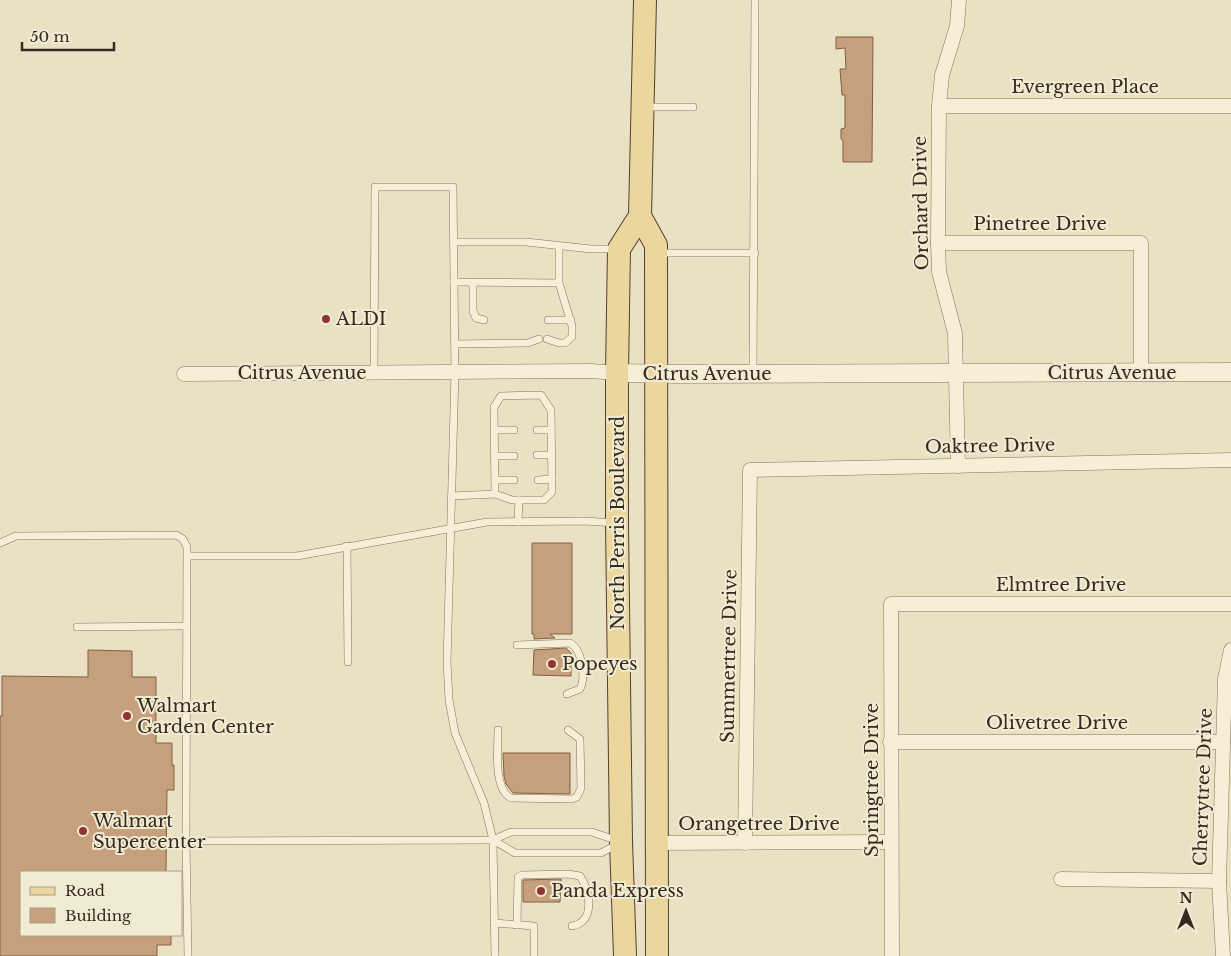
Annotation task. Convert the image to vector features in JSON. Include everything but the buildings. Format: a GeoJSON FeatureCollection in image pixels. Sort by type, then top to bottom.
{"type":"FeatureCollection","features":[{"type":"Feature","properties":{"kind":"main road"},"geometry":{"type":"LineString","coordinates":[[645,0],[640,216],[656,245],[657,956]]}},
{"type":"Feature","properties":{"kind":"main road"},"geometry":{"type":"LineString","coordinates":[[619,249],[640,216]]}},
{"type":"Feature","properties":{"kind":"main road","name":"North Perris Boulevard"},"geometry":{"type":"LineString","coordinates":[[619,249],[617,523],[621,842],[625,956]]}},
{"type":"Feature","properties":{"kind":"main road"},"geometry":{"type":"LineString","coordinates":[[621,842],[656,843]]}},
{"type":"Feature","properties":{"kind":"street","name":"Orchard Drive"},"geometry":{"type":"LineString","coordinates":[[958,466],[955,333],[939,272],[938,243],[939,106],[942,74],[958,26],[959,0]]}},
{"type":"Feature","properties":{"kind":"street","name":"Evergreen Place"},"geometry":{"type":"LineString","coordinates":[[939,106],[1231,106]]}},
{"type":"Feature","properties":{"kind":"street","name":"Pinetree Drive"},"geometry":{"type":"LineString","coordinates":[[938,243],[1141,243],[1141,373]]}},
{"type":"Feature","properties":{"kind":"street","name":"Citrus Avenue"},"geometry":{"type":"LineString","coordinates":[[184,374],[591,371],[656,374],[1231,372]]}},
{"type":"Feature","properties":{"kind":"street","name":"Oaktree Drive"},"geometry":{"type":"LineString","coordinates":[[750,470],[1231,460]]}},
{"type":"Feature","properties":{"kind":"street","name":"Summertree Drive"},"geometry":{"type":"LineString","coordinates":[[745,843],[750,470]]}},
{"type":"Feature","properties":{"kind":"street","name":"Elmtree Drive"},"geometry":{"type":"LineString","coordinates":[[891,604],[1231,604]]}},
{"type":"Feature","properties":{"kind":"street","name":"Springtree Drive"},"geometry":{"type":"LineString","coordinates":[[891,604],[892,956]]}},
{"type":"Feature","properties":{"kind":"street","name":"Cherrytree Drive"},"geometry":{"type":"LineString","coordinates":[[1223,956],[1219,881],[1225,679],[1231,650]]}},
{"type":"Feature","properties":{"kind":"street","name":"Olivetree Drive"},"geometry":{"type":"LineString","coordinates":[[890,742],[1223,742]]}},
{"type":"Feature","properties":{"kind":"street","name":"Orangetree Drive"},"geometry":{"type":"LineString","coordinates":[[656,843],[891,842]]}},
{"type":"Feature","properties":{"kind":"street"},"geometry":{"type":"LineString","coordinates":[[1061,879],[1219,881]]}},
{"type":"Feature","properties":{"kind":"lane"},"geometry":{"type":"LineString","coordinates":[[753,374],[755,0]]}},
{"type":"Feature","properties":{"kind":"lane"},"geometry":{"type":"LineString","coordinates":[[643,107],[693,107]]}},
{"type":"Feature","properties":{"kind":"lane"},"geometry":{"type":"LineString","coordinates":[[374,373],[375,188],[453,188],[455,372],[447,662],[449,700],[455,733],[484,803],[493,840],[495,956]]}},
{"type":"Feature","properties":{"kind":"lane"},"geometry":{"type":"LineString","coordinates":[[454,242],[526,242],[591,249],[619,249]]}},
{"type":"Feature","properties":{"kind":"lane"},"geometry":{"type":"LineString","coordinates":[[455,344],[565,343],[572,337],[572,326],[559,283],[559,246]]}},
{"type":"Feature","properties":{"kind":"lane"},"geometry":{"type":"LineString","coordinates":[[656,253],[754,253]]}},
{"type":"Feature","properties":{"kind":"lane"},"geometry":{"type":"LineString","coordinates":[[454,282],[559,283]]}},
{"type":"Feature","properties":{"kind":"lane"},"geometry":{"type":"LineString","coordinates":[[473,283],[473,311],[476,318],[484,320]]}},
{"type":"Feature","properties":{"kind":"lane"},"geometry":{"type":"LineString","coordinates":[[548,320],[570,320]]}},
{"type":"Feature","properties":{"kind":"lane"},"geometry":{"type":"LineString","coordinates":[[452,496],[495,494],[512,500],[544,500],[552,492],[551,410],[541,395],[501,396],[494,407],[495,494]]}},
{"type":"Feature","properties":{"kind":"lane"},"geometry":{"type":"LineString","coordinates":[[494,430],[514,430]]}},
{"type":"Feature","properties":{"kind":"lane"},"geometry":{"type":"LineString","coordinates":[[537,430],[551,430]]}},
{"type":"Feature","properties":{"kind":"lane"},"geometry":{"type":"LineString","coordinates":[[537,455],[551,455]]}},
{"type":"Feature","properties":{"kind":"lane"},"geometry":{"type":"LineString","coordinates":[[495,456],[514,456]]}},
{"type":"Feature","properties":{"kind":"lane"},"geometry":{"type":"LineString","coordinates":[[538,480],[552,479]]}},
{"type":"Feature","properties":{"kind":"lane"},"geometry":{"type":"LineString","coordinates":[[495,480],[514,480]]}},
{"type":"Feature","properties":{"kind":"lane"},"geometry":{"type":"LineString","coordinates":[[518,522],[519,500]]}},
{"type":"Feature","properties":{"kind":"lane"},"geometry":{"type":"LineString","coordinates":[[188,556],[288,557],[487,522],[584,521],[617,523]]}},
{"type":"Feature","properties":{"kind":"lane"},"geometry":{"type":"LineString","coordinates":[[0,543],[16,536],[176,535],[182,539],[187,548],[186,841],[188,956]]}},
{"type":"Feature","properties":{"kind":"lane"},"geometry":{"type":"LineString","coordinates":[[347,546],[348,662]]}},
{"type":"Feature","properties":{"kind":"lane"},"geometry":{"type":"LineString","coordinates":[[77,627],[187,626]]}},
{"type":"Feature","properties":{"kind":"lane"},"geometry":{"type":"LineString","coordinates":[[517,645],[570,643],[574,645],[578,650],[584,678],[580,689],[567,694]]}},
{"type":"Feature","properties":{"kind":"lane"},"geometry":{"type":"LineString","coordinates":[[498,730],[499,784],[507,796],[511,798],[572,799],[580,793],[580,739],[568,730]]}},
{"type":"Feature","properties":{"kind":"lane"},"geometry":{"type":"LineString","coordinates":[[186,841],[493,840],[511,832],[592,832],[621,842]]}},
{"type":"Feature","properties":{"kind":"lane"},"geometry":{"type":"LineString","coordinates":[[493,840],[515,853],[601,853],[621,842]]}},
{"type":"Feature","properties":{"kind":"lane"},"geometry":{"type":"LineString","coordinates":[[517,925],[518,877],[522,875],[568,874],[580,876],[583,881],[589,910],[585,920],[580,925],[572,926]]}},
{"type":"Feature","properties":{"kind":"lane"},"geometry":{"type":"LineString","coordinates":[[494,923],[534,926],[534,956]]}},
{"type":"Feature","properties":{"kind":"place","name":"ALDI"},"geometry":{"type":"Point","coordinates":[326,319]}},
{"type":"Feature","properties":{"kind":"place","name":"Popeyes"},"geometry":{"type":"Point","coordinates":[552,664]}},
{"type":"Feature","properties":{"kind":"place","name":"Walmart Garden Center"},"geometry":{"type":"Point","coordinates":[127,716]}},
{"type":"Feature","properties":{"kind":"place","name":"Walmart Supercenter"},"geometry":{"type":"Point","coordinates":[83,831]}},
{"type":"Feature","properties":{"kind":"place","name":"Panda Express"},"geometry":{"type":"Point","coordinates":[541,891]}}]}
